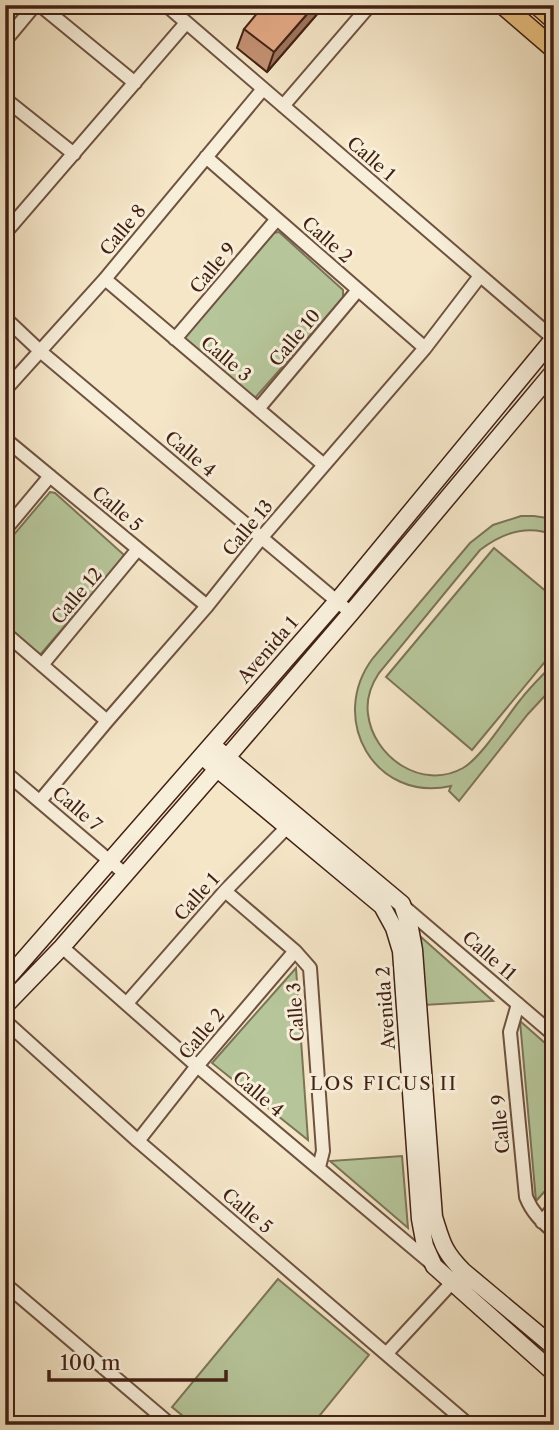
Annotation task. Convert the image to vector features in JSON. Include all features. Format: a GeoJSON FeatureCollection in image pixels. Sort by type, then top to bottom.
{"type":"FeatureCollection","features":[{"type":"Feature","properties":{"kind":"main road"},"geometry":{"type":"LineString","coordinates":[[503,5],[554,49]]}},
{"type":"Feature","properties":{"kind":"main road"},"geometry":{"type":"LineString","coordinates":[[537,5],[554,20]]}},
{"type":"Feature","properties":{"kind":"street"},"geometry":{"type":"LineString","coordinates":[[5,41],[38,5],[135,83]]}},
{"type":"Feature","properties":{"kind":"street","name":"Calle 1"},"geometry":{"type":"LineString","coordinates":[[166,5],[554,339]]}},
{"type":"Feature","properties":{"kind":"street"},"geometry":{"type":"LineString","coordinates":[[283,106],[370,5]]}},
{"type":"Feature","properties":{"kind":"street"},"geometry":{"type":"LineString","coordinates":[[7,227],[74,154],[186,23]]}},
{"type":"Feature","properties":{"kind":"street","name":"Calle 8"},"geometry":{"type":"LineString","coordinates":[[5,390],[105,279],[263,89]]}},
{"type":"Feature","properties":{"kind":"street"},"geometry":{"type":"LineString","coordinates":[[5,99],[74,154]]}},
{"type":"Feature","properties":{"kind":"street","name":"Calle 2"},"geometry":{"type":"LineString","coordinates":[[206,157],[425,348]]}},
{"type":"Feature","properties":{"kind":"street","name":"Calle 9"},"geometry":{"type":"LineString","coordinates":[[176,339],[277,219]]}},
{"type":"Feature","properties":{"kind":"street","name":"Calle 13"},"geometry":{"type":"LineString","coordinates":[[40,801],[425,348],[480,276]]}},
{"type":"Feature","properties":{"kind":"street","name":"Calle 3"},"geometry":{"type":"LineString","coordinates":[[105,279],[324,465]]}},
{"type":"Feature","properties":{"kind":"street","name":"Calle 10"},"geometry":{"type":"LineString","coordinates":[[258,409],[358,290]]}},
{"type":"Feature","properties":{"kind":"street","name":"Calle 4"},"geometry":{"type":"LineString","coordinates":[[7,319],[40,351],[351,613]]}},
{"type":"Feature","properties":{"kind":"street","name":"Avenida 1"},"geometry":{"type":"LineString","coordinates":[[5,981],[337,601],[554,339]]}},
{"type":"Feature","properties":{"kind":"street"},"geometry":{"type":"LineString","coordinates":[[5,1006],[62,947],[351,613],[554,371]]}},
{"type":"Feature","properties":{"kind":"street","name":"Calle 5"},"geometry":{"type":"LineString","coordinates":[[5,439],[207,606]]}},
{"type":"Feature","properties":{"kind":"street"},"geometry":{"type":"LineString","coordinates":[[5,530],[50,476]]}},
{"type":"Feature","properties":{"kind":"street","name":"Calle 12"},"geometry":{"type":"LineString","coordinates":[[42,666],[138,549]]}},
{"type":"Feature","properties":{"kind":"street"},"geometry":{"type":"LineString","coordinates":[[5,634],[107,721]]}},
{"type":"Feature","properties":{"kind":"street","name":"Avenida 2"},"geometry":{"type":"LineString","coordinates":[[206,750],[292,822],[402,904],[414,950],[434,1217],[442,1242],[458,1277],[554,1373]]}},
{"type":"Feature","properties":{"kind":"street","name":"Calle 7"},"geometry":{"type":"LineString","coordinates":[[5,772],[125,874]]}},
{"type":"Feature","properties":{"kind":"street","name":"Calle 1"},"geometry":{"type":"LineString","coordinates":[[127,1003],[225,891],[292,822]]}},
{"type":"Feature","properties":{"kind":"street","name":"Avenida 2"},"geometry":{"type":"LineString","coordinates":[[292,822],[382,906],[394,928],[401,951],[420,1219],[425,1246],[434,1266],[458,1277],[552,1341]]}},
{"type":"Feature","properties":{"kind":"street","name":"Calle 3"},"geometry":{"type":"LineString","coordinates":[[225,891],[295,951],[310,968],[323,1151],[319,1167]]}},
{"type":"Feature","properties":{"kind":"street","name":"Calle 11"},"geometry":{"type":"LineString","coordinates":[[402,904],[554,1035]]}},
{"type":"Feature","properties":{"kind":"street","name":"Calle 4"},"geometry":{"type":"LineString","coordinates":[[62,947],[197,1066],[434,1266]]}},
{"type":"Feature","properties":{"kind":"street","name":"Calle 2"},"geometry":{"type":"LineString","coordinates":[[138,1141],[197,1066],[295,951]]}},
{"type":"Feature","properties":{"kind":"street","name":"Calle 9"},"geometry":{"type":"LineString","coordinates":[[518,1004],[510,1032],[526,1197],[531,1209],[554,1232]]}},
{"type":"Feature","properties":{"kind":"street","name":"Calle 5"},"geometry":{"type":"LineString","coordinates":[[5,1021],[138,1141],[469,1425]]}},
{"type":"Feature","properties":{"kind":"street"},"geometry":{"type":"LineString","coordinates":[[542,1222],[554,1207]]}},
{"type":"Feature","properties":{"kind":"street"},"geometry":{"type":"LineString","coordinates":[[387,1353],[458,1277]]}},
{"type":"Feature","properties":{"kind":"street"},"geometry":{"type":"LineString","coordinates":[[5,1284],[171,1425]]}},
{"type":"Feature","properties":{"kind":"street"},"geometry":{"type":"LineString","coordinates":[[535,1356],[552,1341]]}},
{"type":"Feature","properties":{"kind":"green space"},"geometry":{"type":"Polygon","coordinates":[[[279,232],[343,290],[343,298],[255,398],[184,341],[183,336],[273,233],[279,232]]]}},
{"type":"Feature","properties":{"kind":"green space"},"geometry":{"type":"Polygon","coordinates":[[[50,492],[55,493],[124,557],[40,655],[34,654],[5,628],[5,545],[50,492]]]}},
{"type":"Feature","properties":{"kind":"green space"},"geometry":{"type":"Polygon","coordinates":[[[521,516],[554,519],[554,535],[534,530],[515,532],[480,550],[379,673],[370,692],[368,714],[379,744],[402,766],[432,775],[447,774],[463,768],[478,755],[525,694],[554,663],[554,686],[528,714],[459,801],[449,791],[451,786],[424,788],[400,782],[381,769],[366,751],[357,730],[355,706],[360,682],[373,658],[470,543],[493,525],[521,516]]]}},
{"type":"Feature","properties":{"kind":"green space"},"geometry":{"type":"Polygon","coordinates":[[[494,548],[554,598],[554,651],[472,750],[386,677],[494,548]]]}},
{"type":"Feature","properties":{"kind":"green space"},"geometry":{"type":"Polygon","coordinates":[[[421,937],[493,1001],[424,1005],[421,937]]]}},
{"type":"Feature","properties":{"kind":"green space"},"geometry":{"type":"Polygon","coordinates":[[[296,968],[308,1140],[212,1063],[296,968]]]}},
{"type":"Feature","properties":{"kind":"green space"},"geometry":{"type":"Polygon","coordinates":[[[520,1021],[554,1051],[554,1181],[536,1201],[520,1021]]]}},
{"type":"Feature","properties":{"kind":"green space"},"geometry":{"type":"Polygon","coordinates":[[[402,1156],[408,1228],[330,1161],[402,1156]]]}},
{"type":"Feature","properties":{"kind":"green space"},"geometry":{"type":"Polygon","coordinates":[[[278,1279],[369,1355],[312,1425],[194,1425],[172,1407],[278,1279]]]}},
{"type":"Feature","properties":{"kind":"building"},"geometry":{"type":"Polygon","coordinates":[[[264,5],[315,5],[274,52],[244,29],[264,5]]]}},
{"type":"Feature","properties":{"kind":"district","name":"LOS FICUS II"},"geometry":{"type":"Point","coordinates":[384,1083]}}]}
